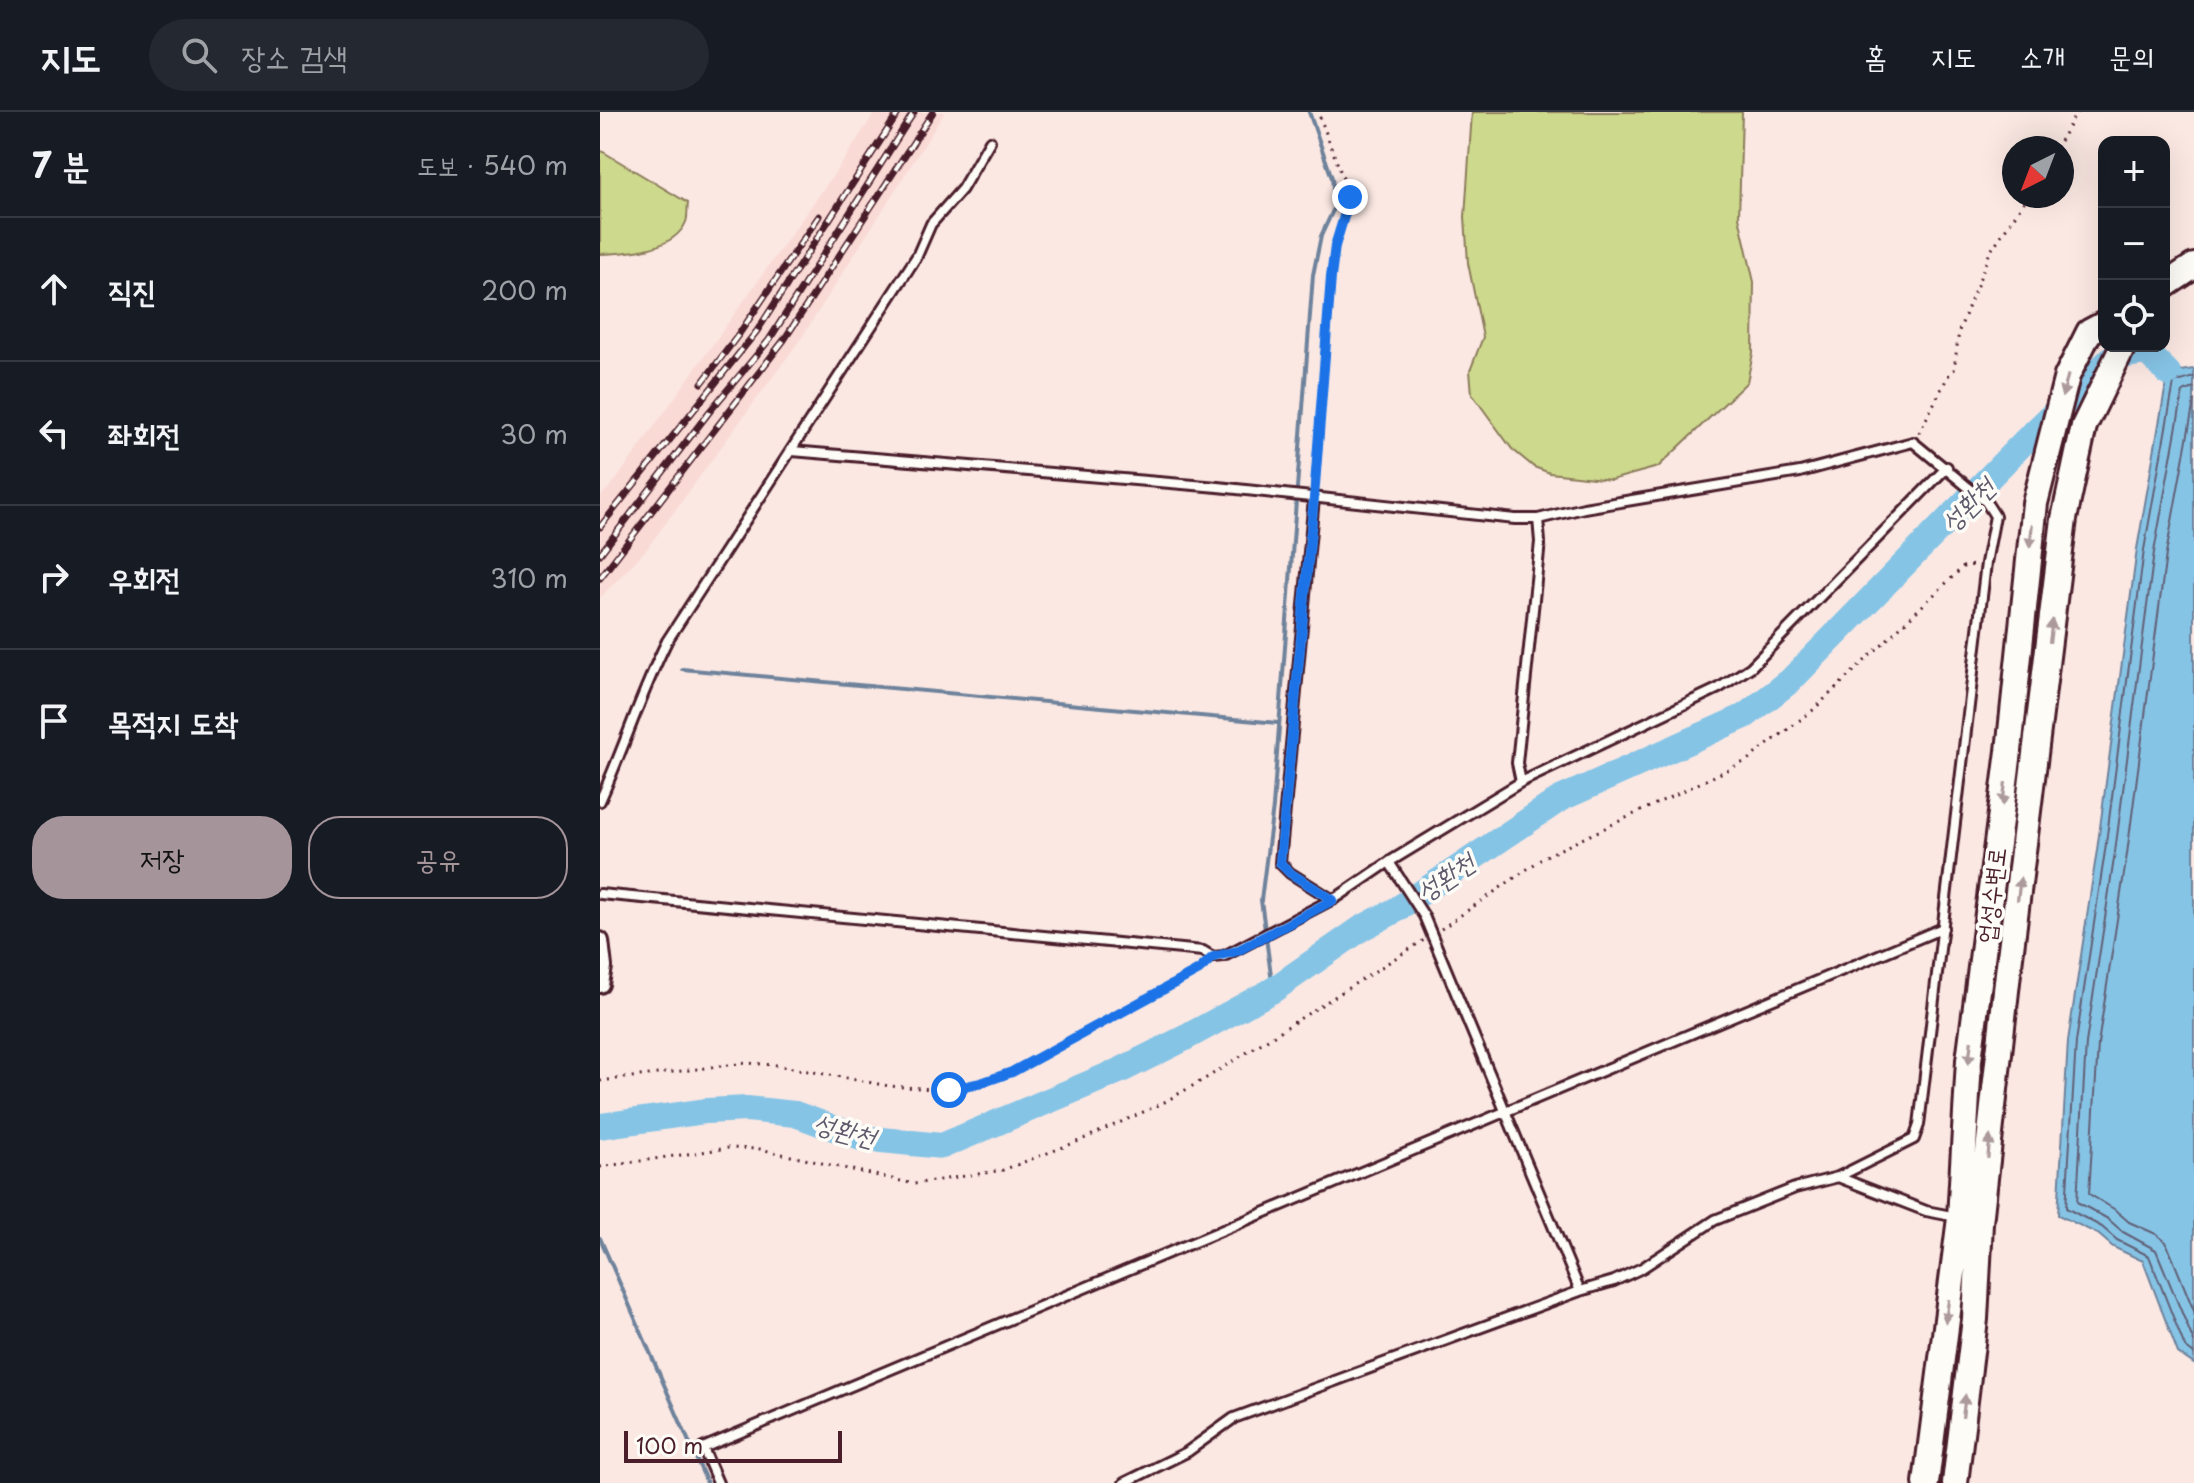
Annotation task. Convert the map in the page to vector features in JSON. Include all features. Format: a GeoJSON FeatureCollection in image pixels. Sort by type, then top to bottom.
{"type":"FeatureCollection","features":[{"type":"Feature","properties":{"kind":"main road"},"geometry":{"type":"LineString","coordinates":[[2170,282],[2194,266]]}},
{"type":"Feature","properties":{"kind":"main road","name":"업성수변로"},"geometry":{"type":"LineString","coordinates":[[1955,1483],[1975,1319],[1970,1220],[1969,1060],[2009,751],[2035,503],[2067,376],[2089,332],[2098,327]]}},
{"type":"Feature","properties":{"kind":"main road","name":"업성수변로"},"geometry":{"type":"LineString","coordinates":[[1926,1483],[2010,958],[2064,519],[2084,426],[2120,352]]}},
{"type":"Feature","properties":{"kind":"street"},"geometry":{"type":"LineString","coordinates":[[600,941],[603,967],[600,984]]}},
{"type":"Feature","properties":{"kind":"lane"},"geometry":{"type":"LineString","coordinates":[[600,801],[622,752],[645,685],[667,641],[917,256],[931,224],[962,189],[990,141]]}},
{"type":"Feature","properties":{"kind":"lane"},"geometry":{"type":"LineString","coordinates":[[792,451],[1538,519],[1584,508],[1800,472],[1913,442],[1963,481],[1986,502],[1995,516],[1986,563],[1919,1125],[1914,1139],[1838,1177],[1795,1188],[1715,1220],[1642,1268],[1614,1281],[1234,1418],[1187,1452],[1124,1483]]}},
{"type":"Feature","properties":{"kind":"lane"},"geometry":{"type":"LineString","coordinates":[[600,894],[1203,951],[1213,957],[1237,951],[1333,900],[1389,862],[1521,782],[1719,688],[1751,667],[1947,467]]}},
{"type":"Feature","properties":{"kind":"lane"},"geometry":{"type":"LineString","coordinates":[[1310,497],[1280,863],[1290,873],[1333,900]]}},
{"type":"Feature","properties":{"kind":"lane"},"geometry":{"type":"LineString","coordinates":[[1521,782],[1517,763],[1540,542],[1538,519]]}},
{"type":"Feature","properties":{"kind":"lane"},"geometry":{"type":"LineString","coordinates":[[1389,862],[1424,916],[1580,1291]]}},
{"type":"Feature","properties":{"kind":"lane"},"geometry":{"type":"LineString","coordinates":[[718,1483],[703,1448],[1943,928]]}},
{"type":"Feature","properties":{"kind":"lane"},"geometry":{"type":"LineString","coordinates":[[1838,1177],[1926,1211],[1970,1220]]}},
{"type":"Feature","properties":{"kind":"path"},"geometry":{"type":"LineString","coordinates":[[1310,497],[1335,246],[1350,197],[1318,112]]}},
{"type":"Feature","properties":{"kind":"path"},"geometry":{"type":"LineString","coordinates":[[2063,136],[2077,112]]}},
{"type":"Feature","properties":{"kind":"path"},"geometry":{"type":"LineString","coordinates":[[1913,442],[1924,428],[1948,376],[1954,370],[1959,331],[1990,252],[2020,208]]}},
{"type":"Feature","properties":{"kind":"path"},"geometry":{"type":"LineString","coordinates":[[600,1167],[728,1148],[760,1149],[914,1184],[1003,1170],[1079,1141],[1161,1104],[1208,1077],[1432,935],[1546,856],[1746,761],[1812,711],[1963,567],[1986,563]]}},
{"type":"Feature","properties":{"kind":"path"},"geometry":{"type":"LineString","coordinates":[[600,1081],[746,1063],[776,1065],[889,1086],[949,1090],[1012,1072],[1199,970],[1213,957]]}},
{"type":"Feature","properties":{"kind":"shaded area"},"geometry":{"type":"Polygon","coordinates":[[[875,112],[945,112],[802,337],[646,550],[600,598],[600,497],[616,480],[875,112]]]}},
{"type":"Feature","properties":{"kind":"green space"},"geometry":{"type":"Polygon","coordinates":[[[1472,112],[1742,112],[1739,217],[1754,282],[1753,353],[1747,382],[1658,467],[1611,480],[1550,473],[1534,467],[1512,449],[1472,394],[1470,371],[1483,337],[1468,263],[1465,217],[1472,112]]]}},
{"type":"Feature","properties":{"kind":"green space"},"geometry":{"type":"Polygon","coordinates":[[[600,150],[688,203],[687,220],[680,232],[660,245],[623,253],[600,254],[600,150]]]}},
{"type":"Feature","properties":{"kind":"water"},"geometry":{"type":"Polygon","coordinates":[[[2194,369],[2194,1364],[2178,1353],[2143,1261],[2058,1215],[2068,1041],[2137,549],[2168,373],[2194,369]]]}},
{"type":"Feature","properties":{"kind":"waterway"},"geometry":{"type":"LineString","coordinates":[[1273,990],[1261,900],[1273,807],[1313,275],[1321,236],[1335,206],[1332,178],[1309,112]]}},
{"type":"Feature","properties":{"kind":"waterway","name":"성환천"},"geometry":{"type":"LineString","coordinates":[[600,1126],[706,1111],[747,1109],[795,1114],[861,1138],[942,1146],[1121,1070],[1273,990],[1560,799],[1745,716],[1790,681],[2024,442],[2113,357],[2147,352],[2168,373]]}},
{"type":"Feature","properties":{"kind":"waterway"},"geometry":{"type":"LineString","coordinates":[[682,669],[1278,723]]}},
{"type":"Feature","properties":{"kind":"waterway"},"geometry":{"type":"LineString","coordinates":[[600,1238],[707,1483]]}},
{"type":"Feature","properties":{"kind":"railway"},"geometry":{"type":"LineString","coordinates":[[600,527],[757,331],[899,112]]}},
{"type":"Feature","properties":{"kind":"railway"},"geometry":{"type":"LineString","coordinates":[[600,554],[769,340],[914,112]]}},
{"type":"Feature","properties":{"kind":"railway"},"geometry":{"type":"LineString","coordinates":[[600,578],[784,340],[933,112]]}},
{"type":"Feature","properties":{"kind":"railway"},"geometry":{"type":"LineString","coordinates":[[702,383],[819,216]]}},
{"type":"Feature","properties":{"kind":"route"},"geometry":{"type":"LineString","coordinates":[[949,1090],[1012,1072],[1199,970],[1213,957],[1237,951],[1333,900],[1290,873],[1280,863],[1331,277],[1335,246],[1350,197]]}}]}
